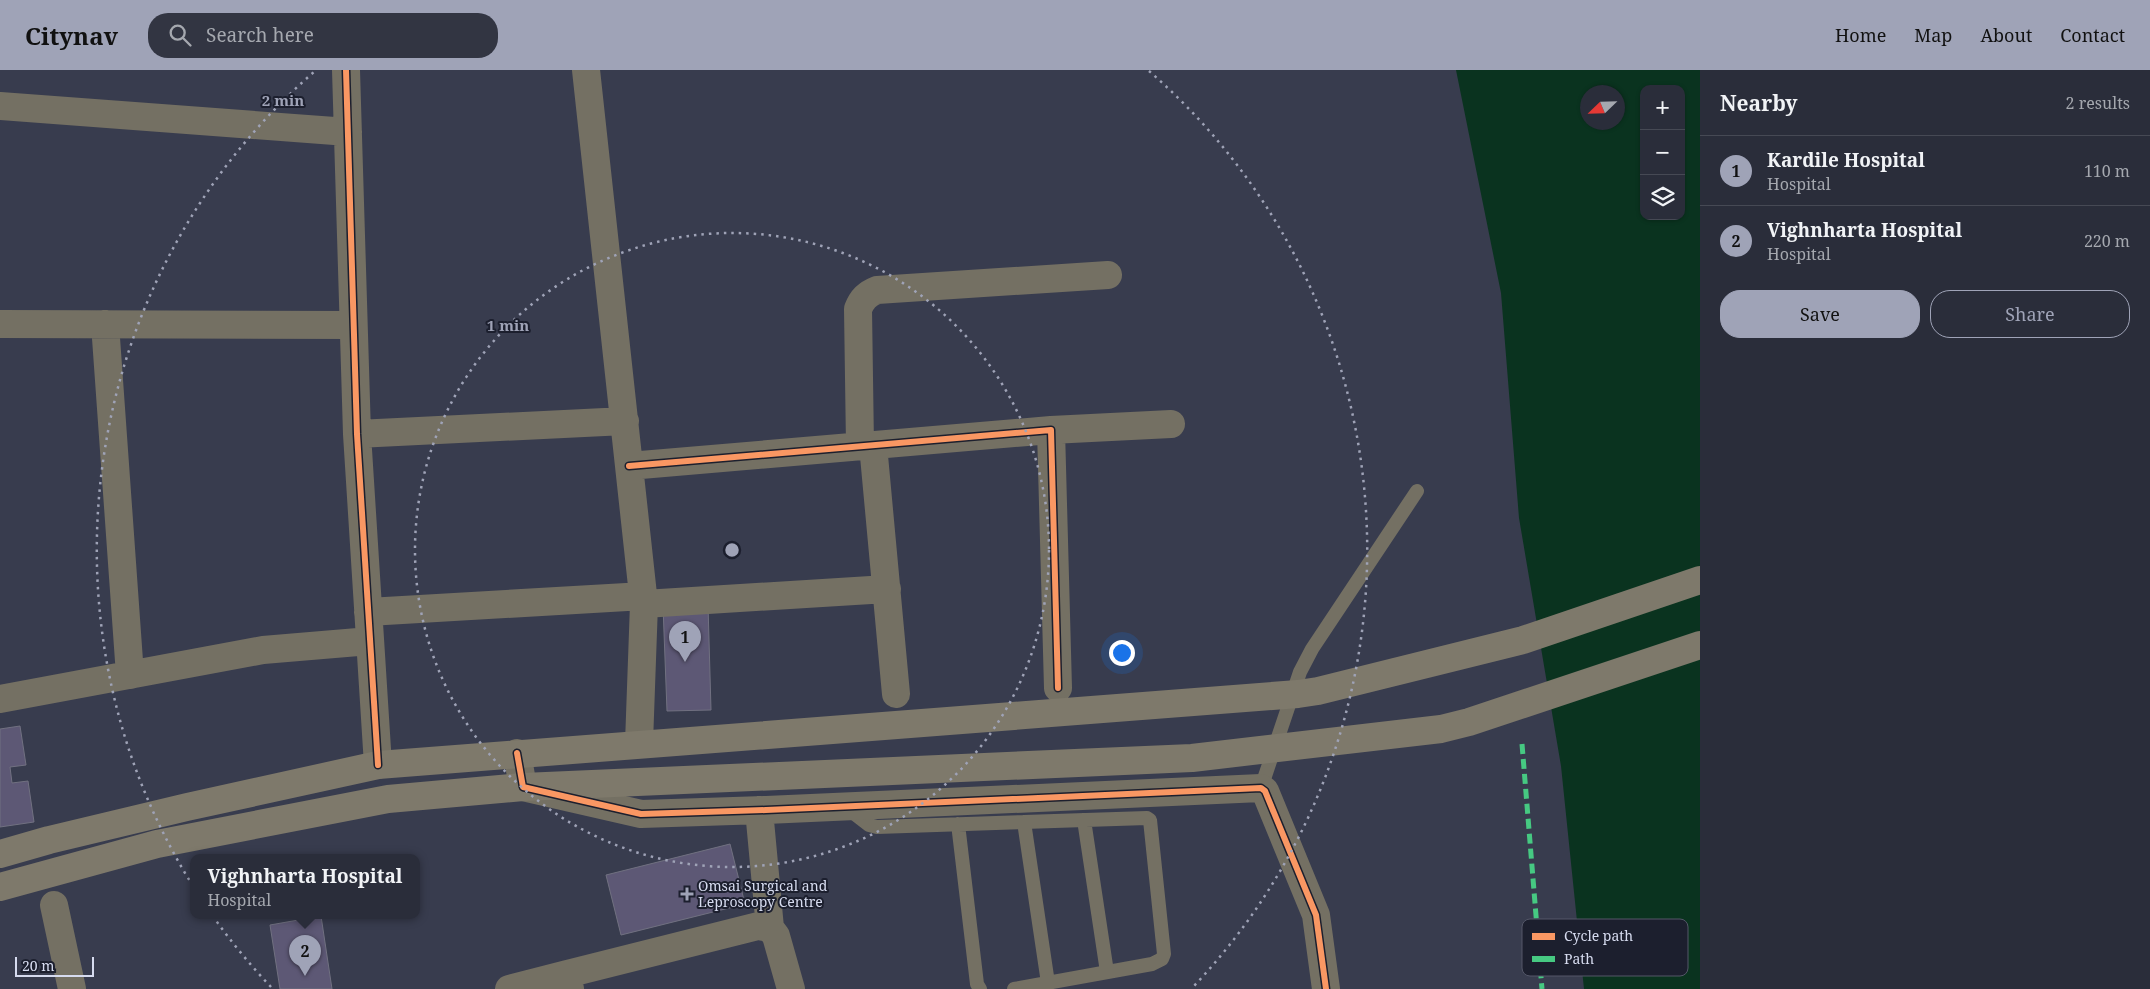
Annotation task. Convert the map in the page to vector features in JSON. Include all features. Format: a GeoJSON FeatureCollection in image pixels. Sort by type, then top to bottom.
{"type":"FeatureCollection","features":[{"type":"Feature","properties":{"kind":"main road"},"geometry":{"type":"LineString","coordinates":[[0,854],[49,840],[178,809],[368,767],[644,743],[1298,694],[1346,685],[1523,640],[1700,580]]}},
{"type":"Feature","properties":{"kind":"main road"},"geometry":{"type":"LineString","coordinates":[[0,887],[156,844],[364,802],[523,787],[1192,758],[1441,729],[1470,722],[1700,645]]}},
{"type":"Feature","properties":{"kind":"main road"},"geometry":{"type":"LineString","coordinates":[[364,802],[368,767]]}},
{"type":"Feature","properties":{"kind":"street"},"geometry":{"type":"LineString","coordinates":[[346,70],[357,434],[370,641],[368,767]]}},
{"type":"Feature","properties":{"kind":"street"},"geometry":{"type":"LineString","coordinates":[[586,70],[644,600],[644,743]]}},
{"type":"Feature","properties":{"kind":"street"},"geometry":{"type":"LineString","coordinates":[[0,106],[348,132]]}},
{"type":"Feature","properties":{"kind":"street"},"geometry":{"type":"LineString","coordinates":[[896,694],[887,589],[867,446],[858,309],[862,300],[877,290],[1108,275]]}},
{"type":"Feature","properties":{"kind":"street"},"geometry":{"type":"LineString","coordinates":[[0,324],[353,325]]}},
{"type":"Feature","properties":{"kind":"street"},"geometry":{"type":"LineString","coordinates":[[105,324],[130,675]]}},
{"type":"Feature","properties":{"kind":"street"},"geometry":{"type":"LineString","coordinates":[[357,434],[624,422]]}},
{"type":"Feature","properties":{"kind":"street"},"geometry":{"type":"LineString","coordinates":[[629,466],[1050,430],[1171,424]]}},
{"type":"Feature","properties":{"kind":"street"},"geometry":{"type":"LineString","coordinates":[[1050,430],[1058,688]]}},
{"type":"Feature","properties":{"kind":"street"},"geometry":{"type":"LineString","coordinates":[[368,612],[887,589]]}},
{"type":"Feature","properties":{"kind":"street"},"geometry":{"type":"LineString","coordinates":[[0,698],[263,650],[370,641]]}},
{"type":"Feature","properties":{"kind":"street"},"geometry":{"type":"LineString","coordinates":[[517,753],[523,787],[641,814],[845,807],[1262,788],[1316,915],[1326,989]]}},
{"type":"Feature","properties":{"kind":"street"},"geometry":{"type":"LineString","coordinates":[[760,810],[770,928],[776,936],[791,989]]}},
{"type":"Feature","properties":{"kind":"street"},"geometry":{"type":"LineString","coordinates":[[54,905],[72,989]]}},
{"type":"Feature","properties":{"kind":"street"},"geometry":{"type":"LineString","coordinates":[[508,989],[568,982],[758,926],[770,928]]}},
{"type":"Feature","properties":{"kind":"lane"},"geometry":{"type":"LineString","coordinates":[[1262,788],[1300,672],[1312,649],[1417,492]]}},
{"type":"Feature","properties":{"kind":"lane"},"geometry":{"type":"LineString","coordinates":[[845,807],[873,826],[1147,818],[1151,822],[1164,954],[1159,962],[1014,989]]}},
{"type":"Feature","properties":{"kind":"lane"},"geometry":{"type":"LineString","coordinates":[[1084,820],[1107,972]]}},
{"type":"Feature","properties":{"kind":"lane"},"geometry":{"type":"LineString","coordinates":[[1024,822],[1048,983]]}},
{"type":"Feature","properties":{"kind":"lane"},"geometry":{"type":"LineString","coordinates":[[958,824],[977,984],[980,989]]}},
{"type":"Feature","properties":{"kind":"shaded area"},"geometry":{"type":"Polygon","coordinates":[[[1456,70],[1700,70],[1700,989],[1584,989],[1583,976],[1688,976],[1688,919],[1577,919],[1561,766],[1519,518],[1501,293],[1456,70]]]}},
{"type":"Feature","properties":{"kind":"building"},"geometry":{"type":"Polygon","coordinates":[[[708,605],[711,710],[667,711],[663,606],[708,605]]]}},
{"type":"Feature","properties":{"kind":"building"},"geometry":{"type":"Polygon","coordinates":[[[20,726],[26,765],[10,767],[12,783],[28,781],[34,822],[0,827],[0,729],[20,726]]]}},
{"type":"Feature","properties":{"kind":"building"},"geometry":{"type":"Polygon","coordinates":[[[730,844],[745,904],[621,935],[606,875],[730,844]]]}},
{"type":"Feature","properties":{"kind":"building"},"geometry":{"type":"Polygon","coordinates":[[[304,919],[321,919],[332,989],[280,989],[270,925],[304,919]]]}},
{"type":"Feature","properties":{"kind":"marked path"},"geometry":{"type":"LineString","coordinates":[[1522,744],[1536,919]]}},
{"type":"Feature","properties":{"kind":"marked path"},"geometry":{"type":"LineString","coordinates":[[1541,976],[1542,989]]}},
{"type":"Feature","properties":{"kind":"cycle path"},"geometry":{"type":"LineString","coordinates":[[346,70],[357,434],[378,765]]}},
{"type":"Feature","properties":{"kind":"cycle path"},"geometry":{"type":"LineString","coordinates":[[629,466],[1051,430],[1058,688]]}},
{"type":"Feature","properties":{"kind":"cycle path"},"geometry":{"type":"LineString","coordinates":[[517,753],[523,787],[641,814],[1261,788],[1265,791],[1316,915],[1326,989]]}},
{"type":"Feature","properties":{"kind":"place","name":"Kardile Hospital"},"geometry":{"type":"Point","coordinates":[685,662]}},
{"type":"Feature","properties":{"kind":"place","name":"Omsai Surgical and Leproscopy Centre"},"geometry":{"type":"Point","coordinates":[687,894]}},
{"type":"Feature","properties":{"kind":"place","name":"Vighnharta Hospital"},"geometry":{"type":"Point","coordinates":[305,976]}}]}
